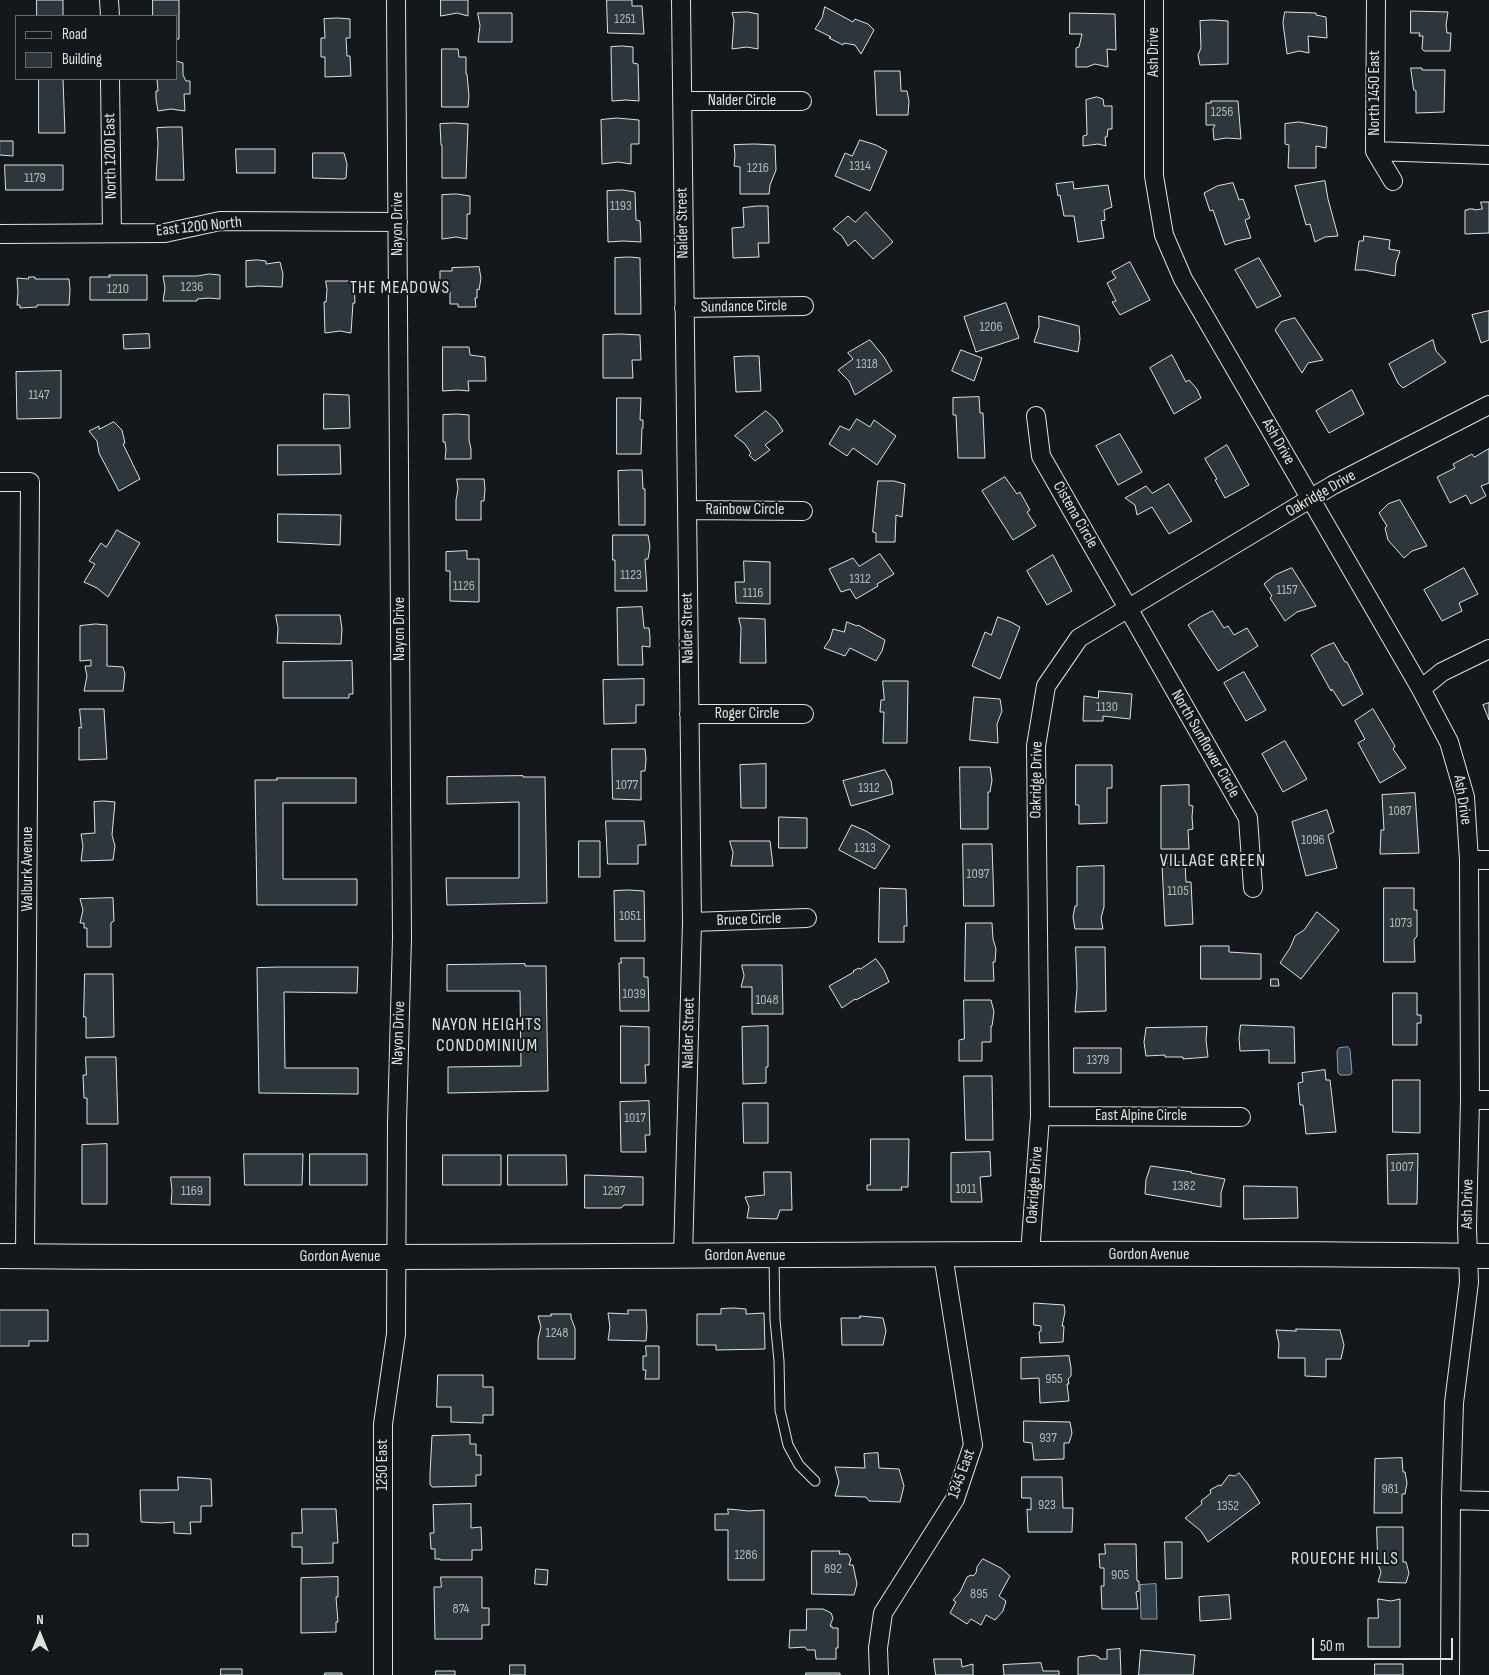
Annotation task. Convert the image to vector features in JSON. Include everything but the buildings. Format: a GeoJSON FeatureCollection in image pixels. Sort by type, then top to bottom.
{"type":"FeatureCollection","features":[{"type":"Feature","properties":{"kind":"main road","name":"Gordon Avenue"},"geometry":{"type":"LineString","coordinates":[[0,1256],[228,1258],[1030,1254],[1479,1256]]}},
{"type":"Feature","properties":{"kind":"street"},"geometry":{"type":"LineString","coordinates":[[109,0],[110,15]]}},
{"type":"Feature","properties":{"kind":"street","name":"Nayon Drive"},"geometry":{"type":"LineString","coordinates":[[396,0],[402,938],[397,1123],[396,1257]]}},
{"type":"Feature","properties":{"kind":"street","name":"Nalder Street"},"geometry":{"type":"LineString","coordinates":[[681,0],[692,922],[684,1256]]}},
{"type":"Feature","properties":{"kind":"street","name":"Ash Drive"},"geometry":{"type":"LineString","coordinates":[[1154,0],[1154,176],[1164,235],[1183,279],[1421,689],[1449,742],[1465,797],[1469,860],[1470,1100],[1467,1228],[1479,1256],[1469,1282],[1454,1403],[1451,1500],[1450,1675]]}},
{"type":"Feature","properties":{"kind":"street","name":"North 1450 East"},"geometry":{"type":"LineString","coordinates":[[1376,0],[1375,151],[1393,181]]}},
{"type":"Feature","properties":{"kind":"street","name":"North 1200 East"},"geometry":{"type":"LineString","coordinates":[[110,80],[112,233]]}},
{"type":"Feature","properties":{"kind":"street","name":"Nalder Circle"},"geometry":{"type":"LineString","coordinates":[[682,100],[802,100]]}},
{"type":"Feature","properties":{"kind":"street"},"geometry":{"type":"LineString","coordinates":[[1375,151],[1489,154]]}},
{"type":"Feature","properties":{"kind":"street","name":"East 1200 North"},"geometry":{"type":"LineString","coordinates":[[0,234],[165,233],[220,222],[398,222]]}},
{"type":"Feature","properties":{"kind":"street","name":"Sundance Circle"},"geometry":{"type":"LineString","coordinates":[[684,308],[804,306]]}},
{"type":"Feature","properties":{"kind":"street","name":"Oakridge Drive"},"geometry":{"type":"LineString","coordinates":[[1030,1254],[1040,1116],[1036,746],[1046,686],[1079,638],[1333,485],[1489,405]]}},
{"type":"Feature","properties":{"kind":"street","name":"Cistena Circle"},"geometry":{"type":"LineString","coordinates":[[1036,416],[1041,456],[1129,609]]}},
{"type":"Feature","properties":{"kind":"street","name":"Walburk Avenue"},"geometry":{"type":"LineString","coordinates":[[0,482],[30,482],[25,1256]]}},
{"type":"Feature","properties":{"kind":"street","name":"Rainbow Circle"},"geometry":{"type":"LineString","coordinates":[[687,510],[803,511]]}},
{"type":"Feature","properties":{"kind":"street","name":"North Sunflower Circle"},"geometry":{"type":"LineString","coordinates":[[1129,609],[1248,818],[1253,888]]}},
{"type":"Feature","properties":{"kind":"street"},"geometry":{"type":"LineString","coordinates":[[1421,689],[1442,672],[1489,649]]}},
{"type":"Feature","properties":{"kind":"street","name":"Roger Circle"},"geometry":{"type":"LineString","coordinates":[[689,714],[804,714]]}},
{"type":"Feature","properties":{"kind":"street"},"geometry":{"type":"LineString","coordinates":[[1469,860],[1489,860]]}},
{"type":"Feature","properties":{"kind":"street","name":"Bruce Circle"},"geometry":{"type":"LineString","coordinates":[[692,922],[807,918]]}},
{"type":"Feature","properties":{"kind":"street"},"geometry":{"type":"LineString","coordinates":[[1470,1100],[1489,1100]]}},
{"type":"Feature","properties":{"kind":"street","name":"East Alpine Circle"},"geometry":{"type":"LineString","coordinates":[[1040,1116],[1241,1117]]}},
{"type":"Feature","properties":{"kind":"street","name":"1345 East"},"geometry":{"type":"LineString","coordinates":[[878,1675],[878,1648],[883,1612],[955,1498],[973,1445],[944,1255]]}},
{"type":"Feature","properties":{"kind":"street","name":"1250 East"},"geometry":{"type":"LineString","coordinates":[[383,1675],[383,1424],[396,1334],[396,1257]]}},
{"type":"Feature","properties":{"kind":"street"},"geometry":{"type":"LineString","coordinates":[[1451,1500],[1489,1500]]}},
{"type":"Feature","properties":{"kind":"lane"},"geometry":{"type":"LineString","coordinates":[[774,1256],[780,1410],[788,1444],[799,1465],[815,1481]]}},
{"type":"Feature","properties":{"kind":"water"},"geometry":{"type":"Polygon","coordinates":[[[1348,1047],[1350,1050],[1352,1073],[1350,1075],[1340,1075],[1338,1073],[1337,1051],[1339,1048],[1348,1047]]]}},
{"type":"Feature","properties":{"kind":"water"},"geometry":{"type":"Polygon","coordinates":[[[1156,1584],[1157,1619],[1141,1619],[1140,1585],[1156,1584]]]}},
{"type":"Feature","properties":{"kind":"district","name":"THE MEADOWS"},"geometry":{"type":"Point","coordinates":[400,288]}},
{"type":"Feature","properties":{"kind":"district","name":"VILLAGE GREEN"},"geometry":{"type":"Point","coordinates":[1213,861]}},
{"type":"Feature","properties":{"kind":"district","name":"NAYON HEIGHTS CONDOMINIUM"},"geometry":{"type":"Point","coordinates":[487,1035]}},
{"type":"Feature","properties":{"kind":"district","name":"ROUECHE HILLS"},"geometry":{"type":"Point","coordinates":[1345,1559]}}]}
